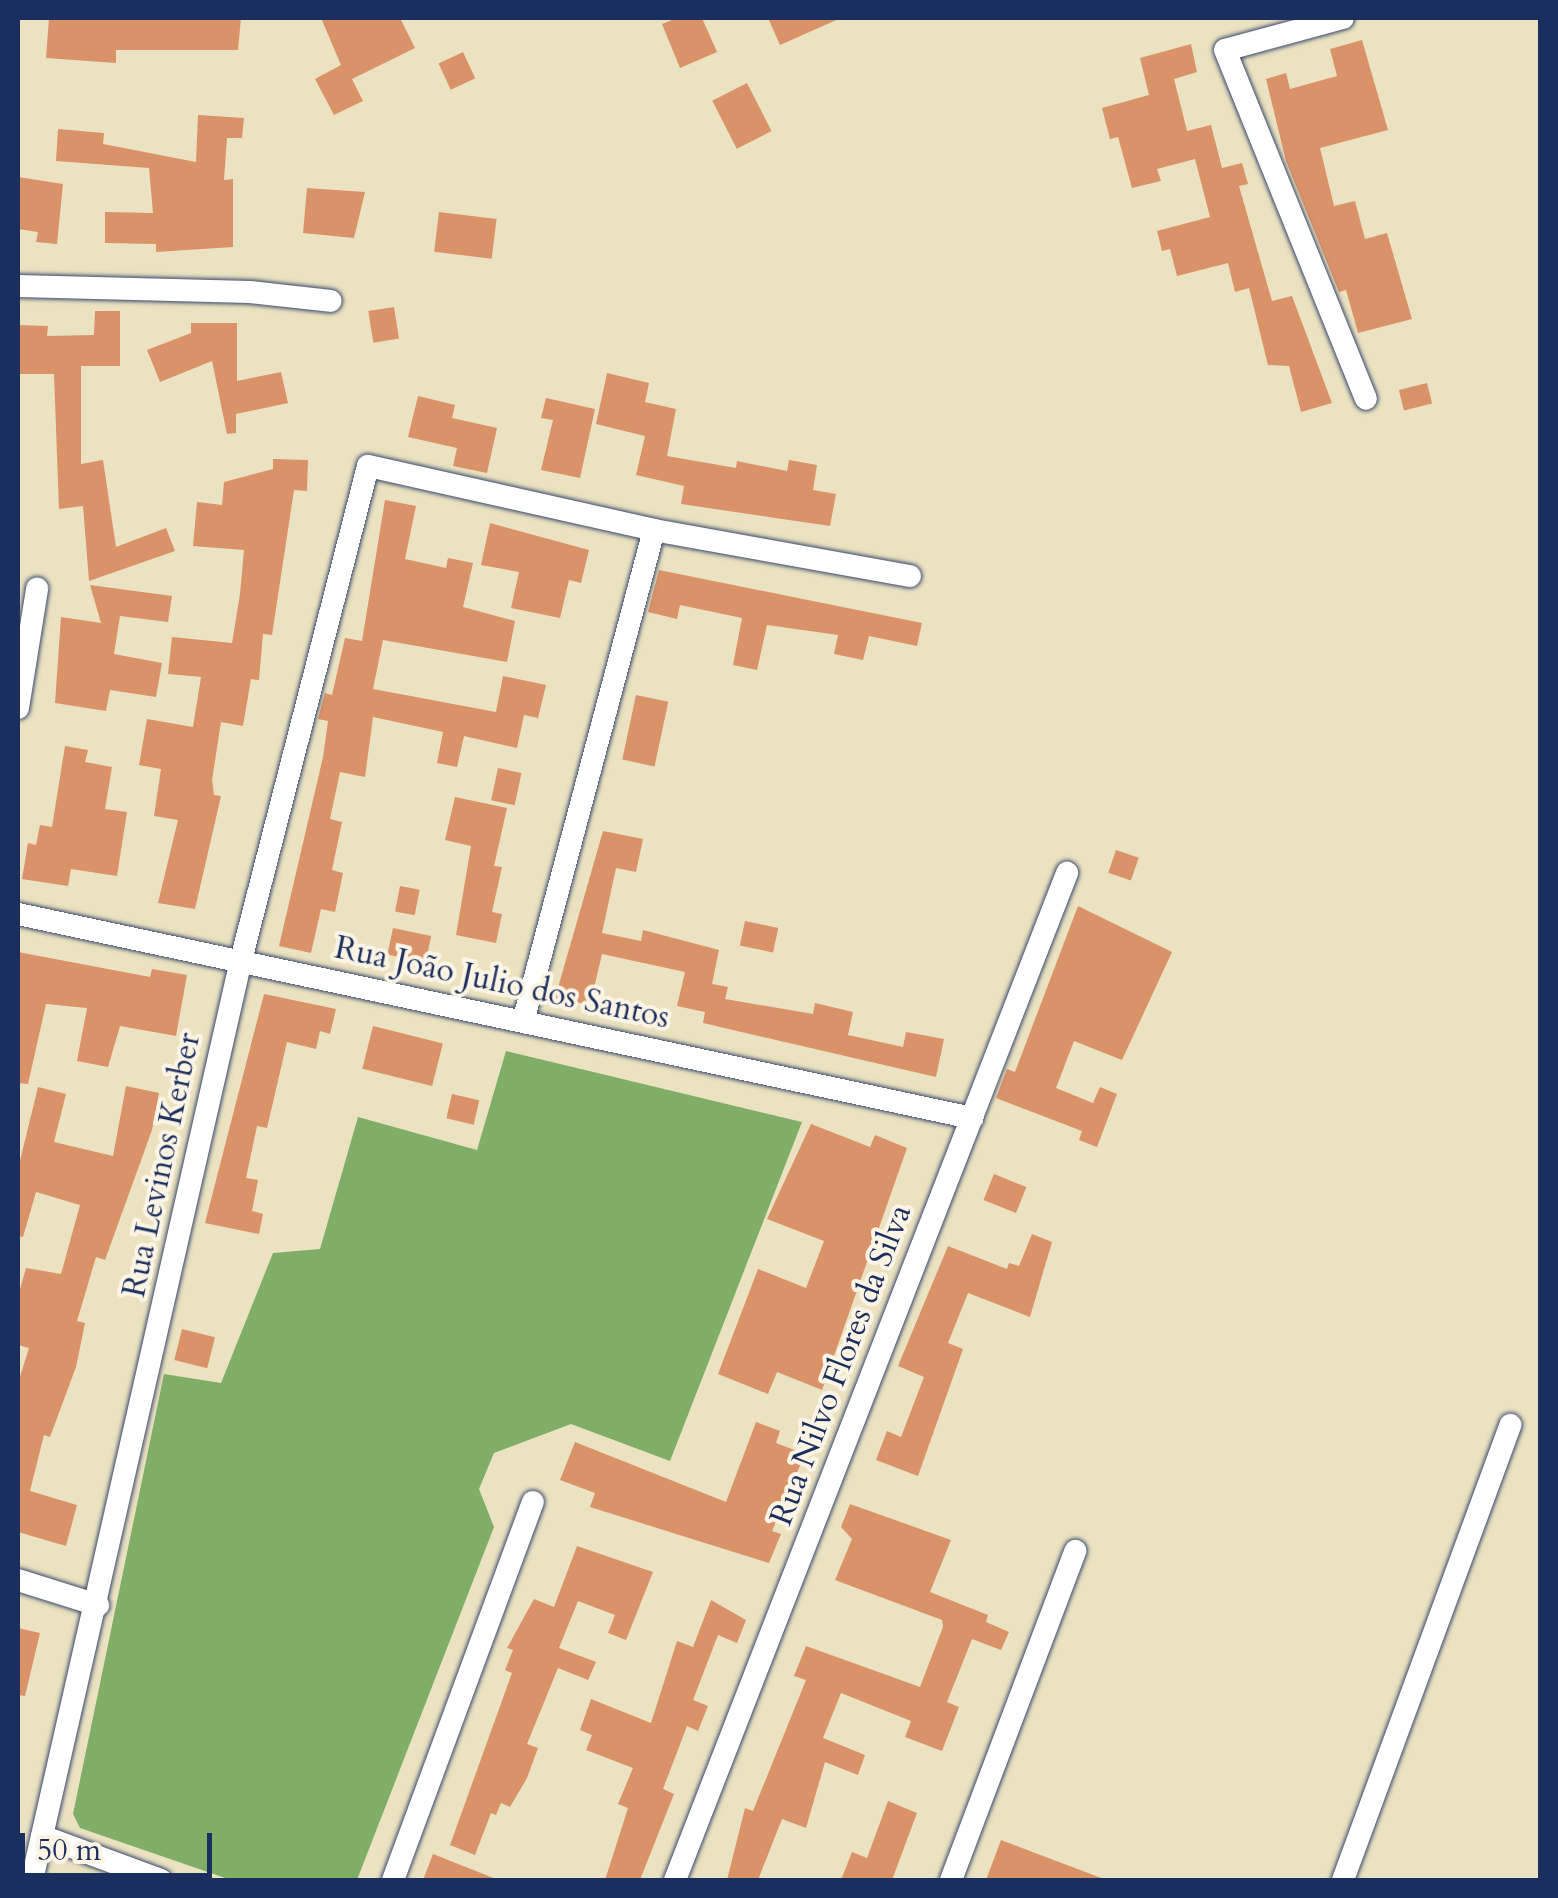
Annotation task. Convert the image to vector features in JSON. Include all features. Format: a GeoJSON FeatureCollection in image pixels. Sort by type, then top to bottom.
{"type":"FeatureCollection","features":[{"type":"Feature","properties":{"kind":"street"},"geometry":{"type":"LineString","coordinates":[[1343,18],[1225,50],[1366,399]]}},
{"type":"Feature","properties":{"kind":"street"},"geometry":{"type":"LineString","coordinates":[[18,286],[331,300]]}},
{"type":"Feature","properties":{"kind":"street","name":"Rua Levinos Kerber"},"geometry":{"type":"LineString","coordinates":[[27,1878],[42,1836],[98,1605],[241,960],[368,466],[654,530]]}},
{"type":"Feature","properties":{"kind":"street"},"geometry":{"type":"LineString","coordinates":[[523,1022],[654,530],[910,576]]}},
{"type":"Feature","properties":{"kind":"street"},"geometry":{"type":"LineString","coordinates":[[18,708],[37,589]]}},
{"type":"Feature","properties":{"kind":"street","name":"Rua Nilvo Flores da Silva"},"geometry":{"type":"LineString","coordinates":[[675,1880],[1067,873]]}},
{"type":"Feature","properties":{"kind":"street","name":"Rua João Julio dos Santos"},"geometry":{"type":"LineString","coordinates":[[18,914],[972,1118]]}},
{"type":"Feature","properties":{"kind":"street"},"geometry":{"type":"LineString","coordinates":[[1343,1880],[1510,1425]]}},
{"type":"Feature","properties":{"kind":"street"},"geometry":{"type":"LineString","coordinates":[[392,1880],[533,1502]]}},
{"type":"Feature","properties":{"kind":"street"},"geometry":{"type":"LineString","coordinates":[[951,1880],[1075,1551]]}},
{"type":"Feature","properties":{"kind":"street"},"geometry":{"type":"LineString","coordinates":[[18,1580],[98,1605]]}},
{"type":"Feature","properties":{"kind":"street"},"geometry":{"type":"LineString","coordinates":[[42,1836],[160,1880]]}},
{"type":"Feature","properties":{"kind":"green space"},"geometry":{"type":"Polygon","coordinates":[[[506,1051],[802,1122],[670,1461],[571,1424],[494,1453],[479,1489],[494,1527],[357,1880],[231,1880],[80,1828],[73,1814],[164,1374],[221,1383],[273,1253],[320,1249],[358,1117],[477,1150],[506,1051]]]}},
{"type":"Feature","properties":{"kind":"building"},"geometry":{"type":"Polygon","coordinates":[[[49,18],[241,18],[238,50],[116,50],[116,63],[46,58],[49,18]]]}},
{"type":"Feature","properties":{"kind":"building"},"geometry":{"type":"Polygon","coordinates":[[[321,18],[400,18],[415,48],[352,79],[363,101],[334,115],[315,79],[341,65],[321,18]]]}},
{"type":"Feature","properties":{"kind":"building"},"geometry":{"type":"Polygon","coordinates":[[[677,18],[702,18],[717,52],[680,68],[662,24],[677,18]]]}},
{"type":"Feature","properties":{"kind":"building"},"geometry":{"type":"Polygon","coordinates":[[[768,18],[841,18],[780,45],[768,18]]]}},
{"type":"Feature","properties":{"kind":"building"},"geometry":{"type":"Polygon","coordinates":[[[1362,40],[1388,130],[1320,148],[1334,206],[1355,201],[1365,239],[1387,233],[1412,319],[1358,333],[1346,290],[1339,292],[1286,161],[1266,79],[1286,73],[1290,89],[1337,76],[1330,49],[1362,40]]]}},
{"type":"Feature","properties":{"kind":"building"},"geometry":{"type":"Polygon","coordinates":[[[1191,44],[1197,72],[1174,79],[1187,131],[1211,125],[1222,168],[1242,163],[1248,184],[1239,186],[1272,301],[1292,296],[1332,403],[1301,412],[1289,366],[1268,365],[1249,288],[1235,292],[1228,263],[1177,276],[1170,249],[1162,251],[1157,231],[1210,217],[1195,159],[1157,169],[1161,181],[1132,188],[1118,137],[1110,139],[1102,108],[1149,95],[1140,58],[1191,44]]]}},
{"type":"Feature","properties":{"kind":"building"},"geometry":{"type":"Polygon","coordinates":[[[463,52],[475,78],[451,90],[439,63],[463,52]]]}},
{"type":"Feature","properties":{"kind":"building"},"geometry":{"type":"Polygon","coordinates":[[[747,83],[772,131],[737,149],[712,101],[747,83]]]}},
{"type":"Feature","properties":{"kind":"building"},"geometry":{"type":"Polygon","coordinates":[[[198,115],[244,118],[242,138],[227,138],[224,180],[233,179],[233,247],[156,252],[156,244],[105,243],[105,212],[153,213],[149,168],[56,161],[58,129],[104,133],[103,144],[196,162],[198,115]]]}},
{"type":"Feature","properties":{"kind":"building"},"geometry":{"type":"Polygon","coordinates":[[[18,177],[63,184],[57,244],[36,242],[38,232],[18,229],[18,177]]]}},
{"type":"Feature","properties":{"kind":"building"},"geometry":{"type":"Polygon","coordinates":[[[307,188],[365,192],[354,238],[303,233],[307,188]]]}},
{"type":"Feature","properties":{"kind":"building"},"geometry":{"type":"Polygon","coordinates":[[[439,212],[497,219],[492,259],[434,252],[439,212]]]}},
{"type":"Feature","properties":{"kind":"building"},"geometry":{"type":"Polygon","coordinates":[[[394,307],[399,339],[373,343],[368,311],[394,307]]]}},
{"type":"Feature","properties":{"kind":"building"},"geometry":{"type":"Polygon","coordinates":[[[95,311],[120,311],[120,366],[81,366],[81,464],[103,460],[116,547],[166,528],[175,551],[89,581],[83,506],[59,509],[54,374],[18,374],[18,325],[48,326],[47,336],[94,335],[95,311]]]}},
{"type":"Feature","properties":{"kind":"building"},"geometry":{"type":"Polygon","coordinates":[[[191,323],[237,323],[237,381],[281,372],[288,403],[236,414],[236,433],[227,434],[212,361],[160,382],[147,350],[191,333],[191,323]]]}},
{"type":"Feature","properties":{"kind":"building"},"geometry":{"type":"Polygon","coordinates":[[[607,373],[649,383],[645,402],[676,409],[667,456],[736,468],[737,461],[787,471],[789,460],[817,465],[813,490],[836,494],[830,526],[681,504],[684,486],[636,475],[645,436],[596,424],[607,373]]]}},
{"type":"Feature","properties":{"kind":"building"},"geometry":{"type":"Polygon","coordinates":[[[1427,383],[1432,403],[1404,410],[1399,390],[1427,383]]]}},
{"type":"Feature","properties":{"kind":"building"},"geometry":{"type":"Polygon","coordinates":[[[418,396],[455,405],[452,418],[497,428],[487,473],[453,466],[457,448],[408,437],[418,396]]]}},
{"type":"Feature","properties":{"kind":"building"},"geometry":{"type":"Polygon","coordinates":[[[546,398],[595,409],[580,478],[541,470],[553,420],[541,418],[546,398]]]}},
{"type":"Feature","properties":{"kind":"building"},"geometry":{"type":"Polygon","coordinates":[[[273,459],[308,460],[307,491],[294,490],[272,635],[263,634],[259,680],[251,679],[243,726],[221,722],[212,780],[214,795],[221,796],[195,909],[158,903],[178,820],[154,816],[161,769],[139,765],[147,719],[193,727],[201,677],[168,674],[172,637],[232,643],[240,594],[244,550],[193,546],[197,502],[222,505],[224,482],[273,469],[273,459]]]}},
{"type":"Feature","properties":{"kind":"building"},"geometry":{"type":"Polygon","coordinates":[[[385,500],[416,506],[405,559],[446,568],[448,558],[473,563],[463,607],[515,621],[507,662],[383,640],[373,689],[496,712],[503,676],[546,685],[538,718],[524,715],[517,748],[464,736],[457,767],[437,763],[443,732],[373,717],[365,777],[340,772],[330,819],[342,822],[332,870],[343,873],[335,912],[321,909],[311,953],[279,946],[323,757],[328,721],[318,719],[325,693],[332,695],[345,638],[362,641],[385,500]]]}},
{"type":"Feature","properties":{"kind":"building"},"geometry":{"type":"Polygon","coordinates":[[[490,523],[589,550],[581,583],[569,580],[560,618],[511,608],[519,572],[481,565],[490,523]]]}},
{"type":"Feature","properties":{"kind":"building"},"geometry":{"type":"Polygon","coordinates":[[[659,570],[922,623],[917,646],[869,636],[863,660],[834,654],[838,635],[767,625],[757,670],[733,665],[742,618],[680,605],[677,619],[648,612],[659,570]]]}},
{"type":"Feature","properties":{"kind":"building"},"geometry":{"type":"Polygon","coordinates":[[[90,585],[172,596],[168,622],[120,616],[114,654],[162,663],[156,697],[110,690],[106,711],[55,703],[61,617],[101,623],[90,585]]]}},
{"type":"Feature","properties":{"kind":"building"},"geometry":{"type":"Polygon","coordinates":[[[636,695],[668,702],[655,766],[622,760],[636,695]]]}},
{"type":"Feature","properties":{"kind":"building"},"geometry":{"type":"Polygon","coordinates":[[[65,746],[88,750],[85,762],[112,767],[105,809],[127,812],[117,876],[71,869],[68,886],[22,879],[28,843],[36,845],[40,825],[52,827],[65,746]]]}},
{"type":"Feature","properties":{"kind":"building"},"geometry":{"type":"Polygon","coordinates":[[[498,768],[521,773],[515,805],[491,800],[498,768]]]}},
{"type":"Feature","properties":{"kind":"building"},"geometry":{"type":"Polygon","coordinates":[[[455,797],[507,808],[494,866],[502,867],[492,912],[502,914],[496,943],[456,935],[471,846],[445,840],[455,797]]]}},
{"type":"Feature","properties":{"kind":"building"},"geometry":{"type":"Polygon","coordinates":[[[603,831],[643,839],[636,872],[616,868],[602,933],[641,941],[643,930],[719,950],[712,984],[728,987],[725,999],[813,1014],[815,1003],[853,1012],[848,1035],[903,1047],[906,1032],[944,1039],[936,1077],[703,1023],[705,1012],[677,1006],[685,972],[602,954],[590,1005],[555,998],[603,831]]]}},
{"type":"Feature","properties":{"kind":"building"},"geometry":{"type":"Polygon","coordinates":[[[1116,850],[1139,858],[1131,881],[1108,873],[1116,850]]]}},
{"type":"Feature","properties":{"kind":"building"},"geometry":{"type":"Polygon","coordinates":[[[400,886],[420,890],[415,915],[395,912],[400,886]]]}},
{"type":"Feature","properties":{"kind":"building"},"geometry":{"type":"Polygon","coordinates":[[[1078,906],[1172,952],[1122,1060],[1074,1041],[1056,1088],[1093,1103],[1100,1087],[1117,1094],[1097,1147],[1079,1140],[1082,1131],[996,1098],[1007,1069],[1015,1072],[1078,906]]]}},
{"type":"Feature","properties":{"kind":"building"},"geometry":{"type":"Polygon","coordinates":[[[745,921],[778,928],[773,953],[740,945],[745,921]]]}},
{"type":"Feature","properties":{"kind":"building"},"geometry":{"type":"Polygon","coordinates":[[[393,928],[431,936],[426,963],[387,954],[393,928]]]}},
{"type":"Feature","properties":{"kind":"building"},"geometry":{"type":"Polygon","coordinates":[[[18,952],[150,977],[152,969],[187,975],[176,1036],[120,1026],[108,1067],[77,1061],[87,1008],[46,1004],[28,1084],[18,1083],[18,952]]]}},
{"type":"Feature","properties":{"kind":"building"},"geometry":{"type":"Polygon","coordinates":[[[264,994],[336,1009],[330,1034],[320,1031],[316,1049],[287,1042],[267,1128],[257,1126],[246,1178],[258,1180],[252,1211],[263,1214],[259,1234],[205,1223],[264,994]]]}},
{"type":"Feature","properties":{"kind":"building"},"geometry":{"type":"Polygon","coordinates":[[[373,1026],[443,1043],[432,1086],[362,1069],[373,1026]]]}},
{"type":"Feature","properties":{"kind":"building"},"geometry":{"type":"Polygon","coordinates":[[[126,1086],[159,1093],[152,1130],[105,1260],[96,1257],[77,1321],[85,1323],[76,1367],[50,1437],[44,1435],[30,1491],[77,1505],[66,1546],[18,1532],[18,1383],[29,1348],[18,1345],[18,1296],[26,1268],[61,1274],[80,1205],[36,1192],[23,1237],[18,1236],[18,1169],[38,1087],[66,1094],[54,1142],[113,1156],[126,1086]]]}},
{"type":"Feature","properties":{"kind":"building"},"geometry":{"type":"Polygon","coordinates":[[[452,1094],[479,1100],[474,1125],[446,1118],[452,1094]]]}},
{"type":"Feature","properties":{"kind":"building"},"geometry":{"type":"Polygon","coordinates":[[[811,1124],[870,1147],[875,1135],[907,1148],[822,1390],[777,1372],[768,1394],[718,1374],[758,1269],[806,1288],[824,1241],[767,1219],[811,1124]]]}},
{"type":"Feature","properties":{"kind":"building"},"geometry":{"type":"Polygon","coordinates":[[[994,1174],[1026,1187],[1016,1213],[984,1200],[994,1174]]]}},
{"type":"Feature","properties":{"kind":"building"},"geometry":{"type":"Polygon","coordinates":[[[1032,1234],[1052,1242],[1030,1317],[968,1293],[948,1343],[963,1349],[918,1476],[876,1460],[887,1431],[901,1437],[924,1377],[898,1366],[948,1246],[1007,1269],[1009,1263],[1019,1266],[1032,1234]]]}},
{"type":"Feature","properties":{"kind":"building"},"geometry":{"type":"Polygon","coordinates":[[[182,1329],[215,1337],[207,1368],[174,1360],[182,1329]]]}},
{"type":"Feature","properties":{"kind":"building"},"geometry":{"type":"Polygon","coordinates":[[[756,1422],[780,1431],[776,1443],[805,1454],[772,1531],[781,1534],[769,1563],[590,1507],[595,1493],[560,1480],[575,1442],[726,1502],[756,1422]]]}},
{"type":"Feature","properties":{"kind":"building"},"geometry":{"type":"Polygon","coordinates":[[[850,1504],[951,1540],[930,1592],[988,1615],[986,1622],[1009,1632],[1001,1650],[972,1639],[947,1702],[959,1707],[942,1751],[905,1737],[911,1721],[841,1693],[823,1738],[865,1755],[858,1775],[825,1762],[806,1828],[782,1819],[758,1880],[727,1880],[745,1808],[753,1811],[806,1680],[794,1676],[806,1646],[920,1687],[943,1627],[942,1620],[835,1580],[852,1539],[841,1527],[850,1504]]]}},
{"type":"Feature","properties":{"kind":"building"},"geometry":{"type":"Polygon","coordinates":[[[577,1546],[653,1572],[626,1640],[608,1633],[615,1615],[578,1601],[559,1648],[596,1662],[588,1680],[558,1668],[527,1744],[538,1748],[527,1778],[510,1807],[501,1803],[496,1815],[491,1813],[475,1855],[450,1845],[512,1673],[505,1670],[513,1650],[507,1648],[534,1599],[554,1607],[577,1546]]]}},
{"type":"Feature","properties":{"kind":"building"},"geometry":{"type":"Polygon","coordinates":[[[711,1600],[746,1620],[737,1643],[718,1635],[693,1700],[708,1706],[698,1731],[687,1726],[663,1789],[674,1794],[640,1880],[605,1880],[628,1808],[618,1804],[633,1768],[586,1750],[592,1735],[580,1730],[591,1699],[651,1723],[677,1641],[693,1647],[711,1600]]]}},
{"type":"Feature","properties":{"kind":"building"},"geometry":{"type":"Polygon","coordinates":[[[18,1628],[40,1633],[25,1696],[18,1695],[18,1628]]]}},
{"type":"Feature","properties":{"kind":"building"},"geometry":{"type":"Polygon","coordinates":[[[888,1801],[917,1813],[892,1880],[841,1880],[852,1852],[867,1858],[888,1801]]]}},
{"type":"Feature","properties":{"kind":"building"},"geometry":{"type":"Polygon","coordinates":[[[1001,1840],[1104,1879],[1104,1880],[986,1880],[1001,1840]]]}},
{"type":"Feature","properties":{"kind":"building"},"geometry":{"type":"Polygon","coordinates":[[[433,1854],[496,1879],[496,1880],[423,1880],[433,1854]]]}}]}
